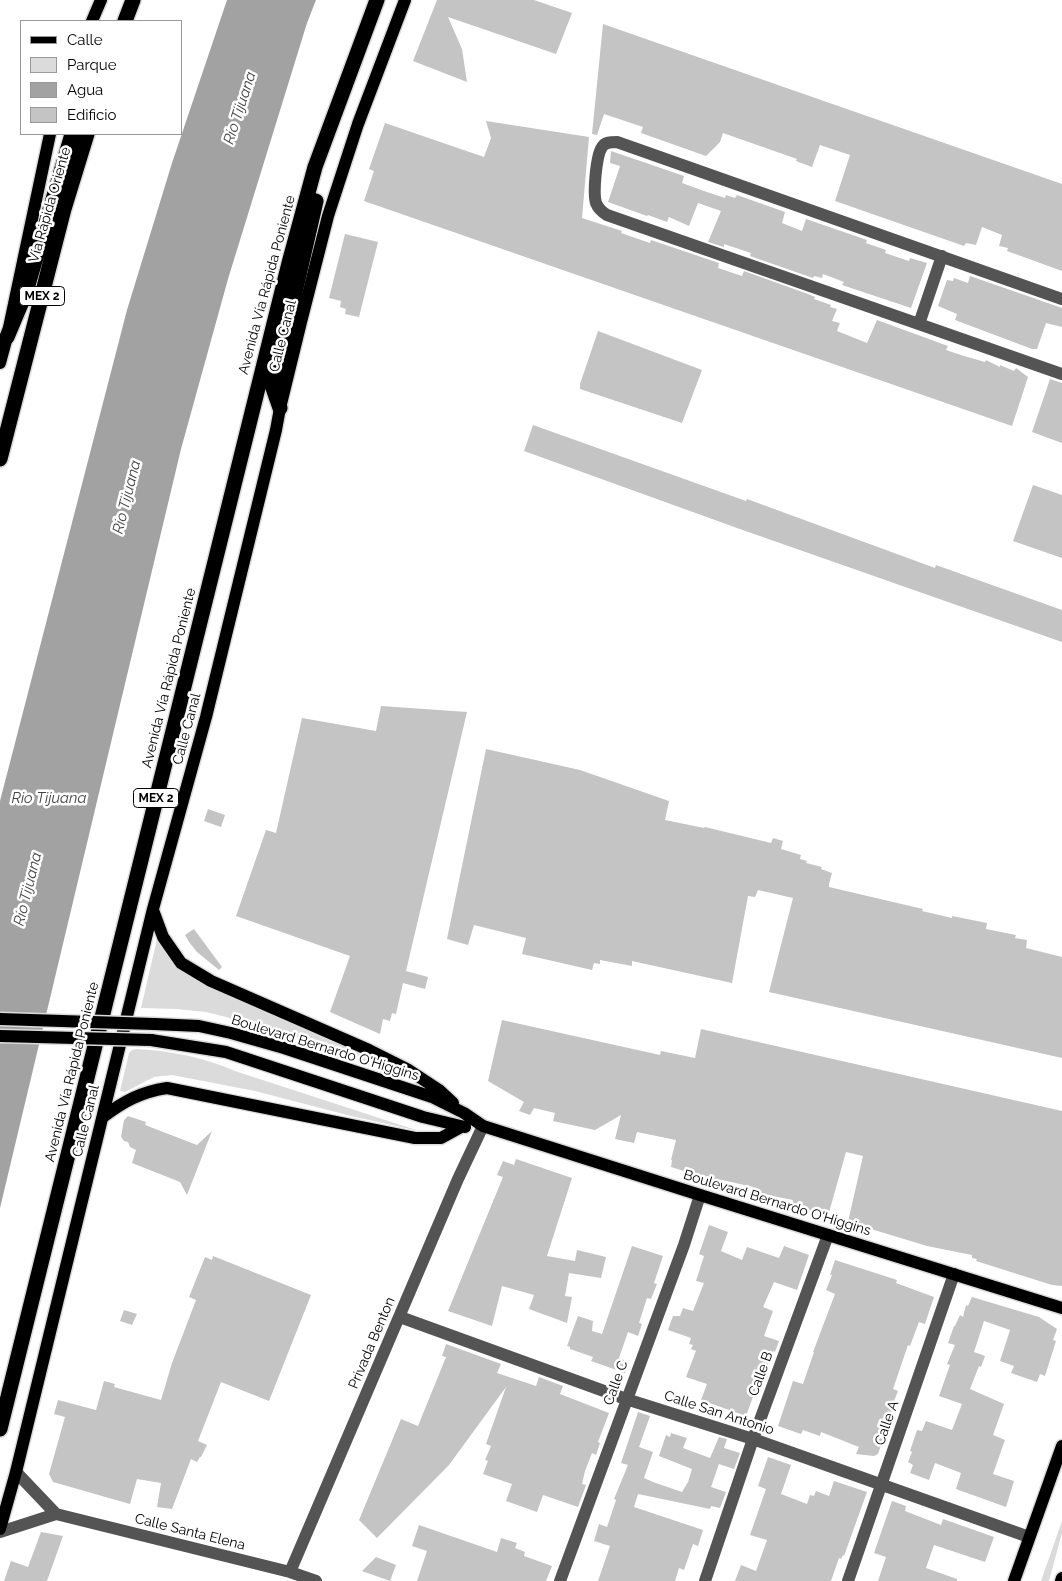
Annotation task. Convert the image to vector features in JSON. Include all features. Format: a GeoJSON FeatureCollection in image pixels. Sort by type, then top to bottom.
{"type":"FeatureCollection","features":[{"type":"Feature","properties":{"kind":"highway"},"geometry":{"type":"LineString","coordinates":[[125,20],[133,0]]}},
{"type":"Feature","properties":{"kind":"highway","name":"Avenida Vía Rápida Poniente"},"geometry":{"type":"LineString","coordinates":[[0,1429],[289,262],[315,167],[377,3]]}},
{"type":"Feature","properties":{"kind":"highway"},"geometry":{"type":"LineString","coordinates":[[7,337],[26,292],[72,135]]}},
{"type":"Feature","properties":{"kind":"highway","name":"Vía Rápida Oriente"},"geometry":{"type":"LineString","coordinates":[[0,459],[64,209],[87,135]]}},
{"type":"Feature","properties":{"kind":"highway"},"geometry":{"type":"LineString","coordinates":[[280,408],[273,388],[318,192],[315,167]]}},
{"type":"Feature","properties":{"kind":"main road"},"geometry":{"type":"LineString","coordinates":[[92,20],[101,0]]}},
{"type":"Feature","properties":{"kind":"main road","name":"Calle Canal"},"geometry":{"type":"LineString","coordinates":[[0,1530],[16,1472],[153,909],[206,717],[301,322],[334,199],[358,124],[406,0]]}},
{"type":"Feature","properties":{"kind":"main road"},"geometry":{"type":"LineString","coordinates":[[0,363],[50,135]]}},
{"type":"Feature","properties":{"kind":"main road"},"geometry":{"type":"LineString","coordinates":[[153,909],[163,937],[181,963],[211,981],[369,1050],[407,1069],[439,1090],[464,1113]]}},
{"type":"Feature","properties":{"kind":"main road","name":"Boulevard Bernardo O'Higgins"},"geometry":{"type":"LineString","coordinates":[[0,1019],[199,1026],[231,1033],[284,1048],[432,1097],[464,1113],[483,1126],[1062,1308]]}},
{"type":"Feature","properties":{"kind":"main road","name":"Boulevard Bernardo O'Higgins"},"geometry":{"type":"LineString","coordinates":[[0,1036],[151,1040],[226,1052],[423,1117],[461,1127],[483,1126]]}},
{"type":"Feature","properties":{"kind":"main road"},"geometry":{"type":"LineString","coordinates":[[103,1116],[122,1102],[152,1090],[166,1088],[415,1138],[441,1138],[461,1127]]}},
{"type":"Feature","properties":{"kind":"main road"},"geometry":{"type":"LineString","coordinates":[[1014,1581],[1062,1446]]}},
{"type":"Feature","properties":{"kind":"street"},"geometry":{"type":"LineString","coordinates":[[1062,299],[616,142],[606,143],[598,155],[594,194],[597,204],[606,215],[1062,374]]}},
{"type":"Feature","properties":{"kind":"street"},"geometry":{"type":"LineString","coordinates":[[919,324],[942,256]]}},
{"type":"Feature","properties":{"kind":"street","name":"Privada Benton"},"geometry":{"type":"LineString","coordinates":[[290,1572],[458,1179],[483,1126]]}},
{"type":"Feature","properties":{"kind":"street","name":"Calle C"},"geometry":{"type":"LineString","coordinates":[[560,1581],[684,1245],[700,1195]]}},
{"type":"Feature","properties":{"kind":"street","name":"Calle B"},"geometry":{"type":"LineString","coordinates":[[705,1581],[753,1439],[828,1235]]}},
{"type":"Feature","properties":{"kind":"street","name":"Calle A"},"geometry":{"type":"LineString","coordinates":[[848,1581],[954,1274]]}},
{"type":"Feature","properties":{"kind":"street","name":"Calle San Antonio"},"geometry":{"type":"LineString","coordinates":[[400,1317],[626,1399],[753,1439],[1029,1537]]}},
{"type":"Feature","properties":{"kind":"street"},"geometry":{"type":"LineString","coordinates":[[0,1530],[56,1514],[16,1472]]}},
{"type":"Feature","properties":{"kind":"street","name":"Calle Santa Elena"},"geometry":{"type":"LineString","coordinates":[[56,1514],[290,1572],[316,1581]]}},
{"type":"Feature","properties":{"kind":"green space"},"geometry":{"type":"Polygon","coordinates":[[[158,935],[174,961],[343,1042],[423,1083],[326,1047],[226,1017],[206,1012],[141,1008],[158,935]]]}},
{"type":"Feature","properties":{"kind":"green space"},"geometry":{"type":"Polygon","coordinates":[[[137,1049],[163,1051],[199,1058],[419,1131],[351,1116],[255,1091],[172,1075],[154,1077],[125,1092],[120,1091],[129,1053],[137,1049]]]}},
{"type":"Feature","properties":{"kind":"green space"},"geometry":{"type":"Polygon","coordinates":[[[1062,1521],[1062,1533],[1049,1581],[1041,1581],[1062,1521]]]}},
{"type":"Feature","properties":{"kind":"water","name":"Rio Tijuana"},"geometry":{"type":"Polygon","coordinates":[[[227,0],[316,0],[307,23],[228,279],[181,449],[0,1208],[0,801],[127,310],[182,133],[227,0]]]}},
{"type":"Feature","properties":{"kind":"building"},"geometry":{"type":"Polygon","coordinates":[[[437,0],[534,0],[572,13],[556,54],[448,17],[462,49],[467,82],[413,61],[437,0]]]}},
{"type":"Feature","properties":{"kind":"building"},"geometry":{"type":"Polygon","coordinates":[[[603,24],[1062,184],[1062,271],[1007,251],[1008,248],[999,246],[1002,235],[982,227],[976,245],[966,243],[964,246],[835,201],[850,155],[820,145],[812,167],[796,161],[797,159],[723,133],[720,142],[706,156],[641,133],[643,127],[604,114],[597,135],[592,134],[603,24]]]}},
{"type":"Feature","properties":{"kind":"building"},"geometry":{"type":"Polygon","coordinates":[[[486,121],[589,137],[582,218],[622,231],[621,233],[650,243],[651,240],[719,263],[718,268],[742,276],[744,271],[815,297],[814,299],[837,309],[832,321],[840,323],[837,331],[867,343],[877,320],[948,346],[946,350],[985,362],[986,360],[1014,371],[1016,368],[1028,377],[1012,426],[364,201],[374,171],[369,169],[385,123],[484,157],[491,138],[486,121]]]}},
{"type":"Feature","properties":{"kind":"building"},"geometry":{"type":"Polygon","coordinates":[[[611,151],[684,176],[682,183],[704,191],[725,198],[726,195],[735,198],[737,195],[785,212],[782,223],[802,231],[806,219],[867,240],[866,243],[886,250],[885,253],[909,261],[910,258],[927,263],[911,308],[842,285],[844,282],[823,274],[822,278],[814,276],[813,278],[750,256],[751,253],[724,244],[724,247],[708,242],[721,211],[698,203],[689,226],[669,217],[667,222],[608,202],[620,166],[610,163],[611,151]]]}},
{"type":"Feature","properties":{"kind":"building"},"geometry":{"type":"Polygon","coordinates":[[[345,234],[378,242],[359,317],[345,314],[346,309],[340,307],[341,301],[329,298],[345,234]]]}},
{"type":"Feature","properties":{"kind":"building"},"geometry":{"type":"Polygon","coordinates":[[[970,276],[1062,308],[1062,327],[1046,323],[1037,349],[1032,349],[955,320],[957,314],[938,306],[947,280],[953,281],[954,278],[968,283],[970,276]]]}},
{"type":"Feature","properties":{"kind":"building"},"geometry":{"type":"Polygon","coordinates":[[[598,331],[702,370],[682,423],[580,389],[598,331]]]}},
{"type":"Feature","properties":{"kind":"building"},"geometry":{"type":"Polygon","coordinates":[[[1050,379],[1062,383],[1062,443],[1032,432],[1050,379]]]}},
{"type":"Feature","properties":{"kind":"building"},"geometry":{"type":"Polygon","coordinates":[[[533,425],[746,501],[747,499],[935,568],[936,565],[1062,610],[1062,642],[524,451],[533,425]]]}},
{"type":"Feature","properties":{"kind":"building"},"geometry":{"type":"Polygon","coordinates":[[[1033,485],[1062,495],[1062,558],[1013,541],[1033,485]]]}},
{"type":"Feature","properties":{"kind":"building"},"geometry":{"type":"Polygon","coordinates":[[[381,706],[467,712],[406,971],[428,977],[425,989],[403,983],[396,1014],[392,1013],[390,1021],[383,1019],[380,1034],[330,1012],[350,956],[236,916],[266,830],[276,833],[302,718],[376,731],[381,706]]]}},
{"type":"Feature","properties":{"kind":"building"},"geometry":{"type":"Polygon","coordinates":[[[486,749],[580,770],[669,801],[665,820],[705,827],[771,843],[773,838],[783,841],[781,849],[801,855],[800,859],[807,861],[806,863],[822,867],[821,869],[832,873],[829,887],[923,909],[922,911],[952,918],[952,916],[987,923],[986,929],[1016,935],[1015,938],[1027,940],[1026,948],[1062,957],[1062,1058],[769,992],[793,898],[758,890],[755,897],[748,896],[732,983],[632,961],[632,966],[600,960],[600,964],[594,963],[592,970],[522,954],[526,938],[474,925],[468,945],[447,939],[486,749]]]}},
{"type":"Feature","properties":{"kind":"building"},"geometry":{"type":"Polygon","coordinates":[[[208,809],[225,815],[221,827],[204,821],[208,809]]]}},
{"type":"Feature","properties":{"kind":"building"},"geometry":{"type":"Polygon","coordinates":[[[194,929],[222,967],[219,970],[197,952],[189,942],[185,935],[194,929]]]}},
{"type":"Feature","properties":{"kind":"building"},"geometry":{"type":"Polygon","coordinates":[[[502,1020],[660,1055],[661,1051],[695,1058],[701,1029],[1062,1111],[1062,1286],[1052,1285],[976,1261],[977,1259],[972,1258],[972,1255],[927,1246],[848,1222],[863,1156],[846,1152],[828,1216],[792,1205],[793,1200],[752,1192],[753,1187],[717,1179],[716,1181],[671,1167],[676,1140],[637,1132],[634,1143],[615,1139],[621,1115],[595,1130],[553,1121],[555,1113],[534,1108],[530,1115],[519,1111],[524,1102],[488,1081],[502,1020]]]}},
{"type":"Feature","properties":{"kind":"building"},"geometry":{"type":"Polygon","coordinates":[[[128,1116],[146,1122],[145,1125],[197,1145],[212,1131],[187,1195],[180,1182],[132,1163],[136,1150],[130,1147],[128,1142],[124,1141],[121,1137],[124,1120],[128,1116]]]}},
{"type":"Feature","properties":{"kind":"building"},"geometry":{"type":"Polygon","coordinates":[[[516,1159],[572,1178],[547,1256],[575,1261],[577,1250],[606,1257],[601,1278],[569,1273],[565,1296],[572,1297],[567,1323],[529,1309],[534,1295],[502,1286],[492,1326],[448,1311],[503,1177],[497,1175],[503,1161],[514,1165],[516,1159]]]}},
{"type":"Feature","properties":{"kind":"building"},"geometry":{"type":"Polygon","coordinates":[[[709,1225],[728,1232],[721,1251],[742,1260],[747,1247],[779,1258],[784,1246],[809,1255],[797,1290],[774,1282],[763,1307],[773,1311],[764,1336],[779,1341],[775,1352],[773,1351],[760,1387],[757,1386],[746,1416],[701,1400],[707,1384],[686,1377],[696,1351],[691,1349],[693,1345],[689,1344],[691,1338],[668,1330],[673,1316],[680,1316],[683,1308],[693,1311],[704,1283],[696,1281],[704,1256],[699,1254],[709,1225]]]}},
{"type":"Feature","properties":{"kind":"building"},"geometry":{"type":"Polygon","coordinates":[[[632,1246],[663,1256],[654,1283],[657,1284],[651,1299],[647,1298],[639,1323],[642,1324],[638,1336],[628,1332],[619,1358],[629,1362],[625,1373],[591,1361],[593,1357],[570,1349],[567,1346],[578,1316],[593,1321],[592,1331],[602,1334],[632,1246]]]}},
{"type":"Feature","properties":{"kind":"building"},"geometry":{"type":"Polygon","coordinates":[[[213,1256],[311,1295],[269,1401],[221,1382],[198,1441],[207,1445],[197,1462],[191,1459],[172,1509],[157,1507],[161,1483],[137,1479],[130,1504],[53,1482],[49,1474],[65,1417],[54,1414],[58,1400],[96,1410],[104,1381],[115,1384],[114,1387],[161,1400],[172,1363],[196,1300],[189,1297],[205,1257],[212,1260],[213,1256]]]}},
{"type":"Feature","properties":{"kind":"building"},"geometry":{"type":"Polygon","coordinates":[[[835,1260],[897,1280],[896,1283],[934,1297],[925,1324],[919,1322],[910,1346],[908,1345],[893,1389],[898,1391],[894,1401],[896,1402],[878,1454],[874,1456],[856,1454],[859,1447],[821,1432],[820,1436],[803,1430],[801,1434],[778,1426],[793,1381],[803,1384],[835,1294],[826,1290],[835,1260]]]}},
{"type":"Feature","properties":{"kind":"building"},"geometry":{"type":"Polygon","coordinates":[[[972,1297],[1039,1317],[1057,1329],[1053,1340],[1056,1341],[1045,1376],[1040,1374],[1037,1382],[1011,1373],[1014,1366],[1000,1361],[1010,1330],[984,1321],[974,1352],[985,1356],[970,1389],[1004,1404],[993,1435],[1005,1440],[993,1474],[1014,1481],[1006,1507],[956,1489],[961,1473],[935,1463],[929,1480],[910,1473],[913,1465],[908,1462],[917,1430],[922,1431],[926,1421],[952,1430],[962,1404],[939,1396],[950,1365],[947,1364],[955,1345],[948,1343],[954,1326],[960,1315],[963,1317],[966,1305],[968,1306],[972,1297]]]}},
{"type":"Feature","properties":{"kind":"building"},"geometry":{"type":"Polygon","coordinates":[[[124,1310],[137,1314],[132,1325],[120,1321],[124,1310]]]}},
{"type":"Feature","properties":{"kind":"building"},"geometry":{"type":"Polygon","coordinates":[[[446,1344],[501,1364],[497,1373],[536,1386],[539,1377],[563,1386],[560,1394],[609,1413],[598,1442],[600,1443],[596,1455],[592,1453],[585,1471],[582,1484],[586,1485],[578,1507],[543,1495],[537,1512],[506,1501],[512,1484],[483,1474],[488,1461],[485,1460],[491,1446],[486,1444],[506,1387],[449,1465],[377,1538],[359,1520],[401,1419],[418,1426],[446,1357],[442,1356],[446,1344]]]}},
{"type":"Feature","properties":{"kind":"building"},"geometry":{"type":"Polygon","coordinates":[[[638,1412],[650,1416],[639,1447],[653,1452],[644,1478],[653,1482],[682,1492],[688,1482],[692,1469],[659,1456],[666,1435],[670,1437],[671,1433],[687,1438],[683,1448],[710,1458],[719,1437],[727,1439],[724,1448],[740,1453],[734,1469],[719,1464],[711,1487],[726,1492],[720,1508],[711,1506],[710,1509],[638,1494],[634,1507],[703,1530],[698,1546],[693,1544],[684,1570],[679,1568],[675,1581],[598,1581],[610,1546],[594,1541],[599,1524],[607,1527],[616,1500],[614,1499],[628,1465],[621,1463],[638,1412]]]}},
{"type":"Feature","properties":{"kind":"building"},"geometry":{"type":"Polygon","coordinates":[[[768,1457],[791,1465],[781,1494],[807,1504],[810,1495],[814,1496],[816,1491],[829,1496],[834,1481],[867,1492],[844,1556],[841,1559],[839,1558],[831,1581],[735,1581],[741,1565],[756,1571],[767,1540],[750,1535],[766,1489],[758,1486],[768,1457]]]}},
{"type":"Feature","properties":{"kind":"building"},"geometry":{"type":"Polygon","coordinates":[[[892,1501],[906,1506],[905,1511],[941,1525],[943,1519],[994,1537],[985,1562],[934,1545],[926,1568],[957,1579],[957,1581],[878,1581],[886,1557],[874,1553],[892,1501]]]}},
{"type":"Feature","properties":{"kind":"building"},"geometry":{"type":"Polygon","coordinates":[[[419,1525],[497,1552],[501,1538],[517,1543],[515,1548],[525,1552],[524,1556],[552,1566],[546,1581],[417,1581],[427,1551],[412,1546],[419,1525]]]}},
{"type":"Feature","properties":{"kind":"building"},"geometry":{"type":"Polygon","coordinates":[[[41,1532],[63,1536],[47,1581],[4,1581],[11,1561],[28,1567],[41,1532]]]}},
{"type":"Feature","properties":{"kind":"building"},"geometry":{"type":"Polygon","coordinates":[[[376,1557],[396,1565],[390,1581],[362,1571],[376,1557]]]}},
{"type":"Feature","properties":{"kind":"water label","name":"Río Tijuana"},"geometry":{"type":"Point","coordinates":[240,108]}},
{"type":"Feature","properties":{"kind":"water label","name":"Río Tijuana"},"geometry":{"type":"Point","coordinates":[127,497]}},
{"type":"Feature","properties":{"kind":"water label","name":"Río Tijuana"},"geometry":{"type":"Point","coordinates":[28,889]}}]}
